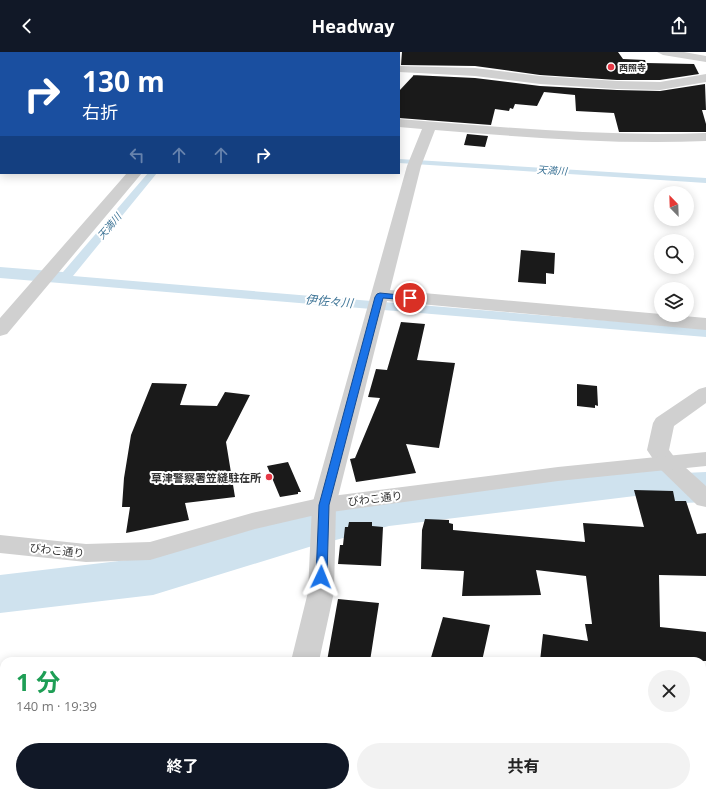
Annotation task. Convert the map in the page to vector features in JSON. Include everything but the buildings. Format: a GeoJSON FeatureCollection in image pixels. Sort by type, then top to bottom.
{"type":"FeatureCollection","features":[{"type":"Feature","properties":{"kind":"street"},"geometry":{"type":"LineString","coordinates":[[663,52],[706,59]]}},
{"type":"Feature","properties":{"kind":"street"},"geometry":{"type":"LineString","coordinates":[[400,69],[475,72],[540,80],[660,86],[706,78]]}},
{"type":"Feature","properties":{"kind":"street"},"geometry":{"type":"LineString","coordinates":[[400,123],[579,136],[659,139],[706,137]]}},
{"type":"Feature","properties":{"kind":"street"},"geometry":{"type":"LineString","coordinates":[[306,657],[321,592],[324,505],[416,162],[430,126]]}},
{"type":"Feature","properties":{"kind":"street"},"geometry":{"type":"LineString","coordinates":[[0,330],[134,174]]}},
{"type":"Feature","properties":{"kind":"street"},"geometry":{"type":"LineString","coordinates":[[378,301],[706,324]]}},
{"type":"Feature","properties":{"kind":"street"},"geometry":{"type":"LineString","coordinates":[[706,393],[664,423],[658,450],[667,463],[706,499]]}},
{"type":"Feature","properties":{"kind":"street","name":"びわこ通り"},"geometry":{"type":"LineString","coordinates":[[0,544],[86,553],[150,551],[252,521],[324,505],[558,474],[706,459]]}},
{"type":"Feature","properties":{"kind":"water","name":"天満川"},"geometry":{"type":"Polygon","coordinates":[[[400,159],[706,178],[706,183],[400,163],[400,159]]]}},
{"type":"Feature","properties":{"kind":"water"},"geometry":{"type":"Polygon","coordinates":[[[147,174],[156,174],[73,276],[706,328],[706,337],[0,278],[0,267],[63,272],[147,174]]]}},
{"type":"Feature","properties":{"kind":"waterway"},"geometry":{"type":"LineString","coordinates":[[0,594],[153,576],[298,533],[389,510],[635,481],[684,488],[706,487]]}},
{"type":"Feature","properties":{"kind":"place","name":"西照寺"},"geometry":{"type":"Point","coordinates":[611,67]}},
{"type":"Feature","properties":{"kind":"place","name":"草津警察署笠縫駐在所"},"geometry":{"type":"Point","coordinates":[269,477]}},
{"type":"Feature","properties":{"kind":"route"},"geometry":{"type":"LineString","coordinates":[[321,577],[324,505],[379,297],[380,295],[410,298]]}},
{"type":"Feature","properties":{"kind":"water label","name":"伊佐々川"},"geometry":{"type":"Point","coordinates":[329,301]}}]}
